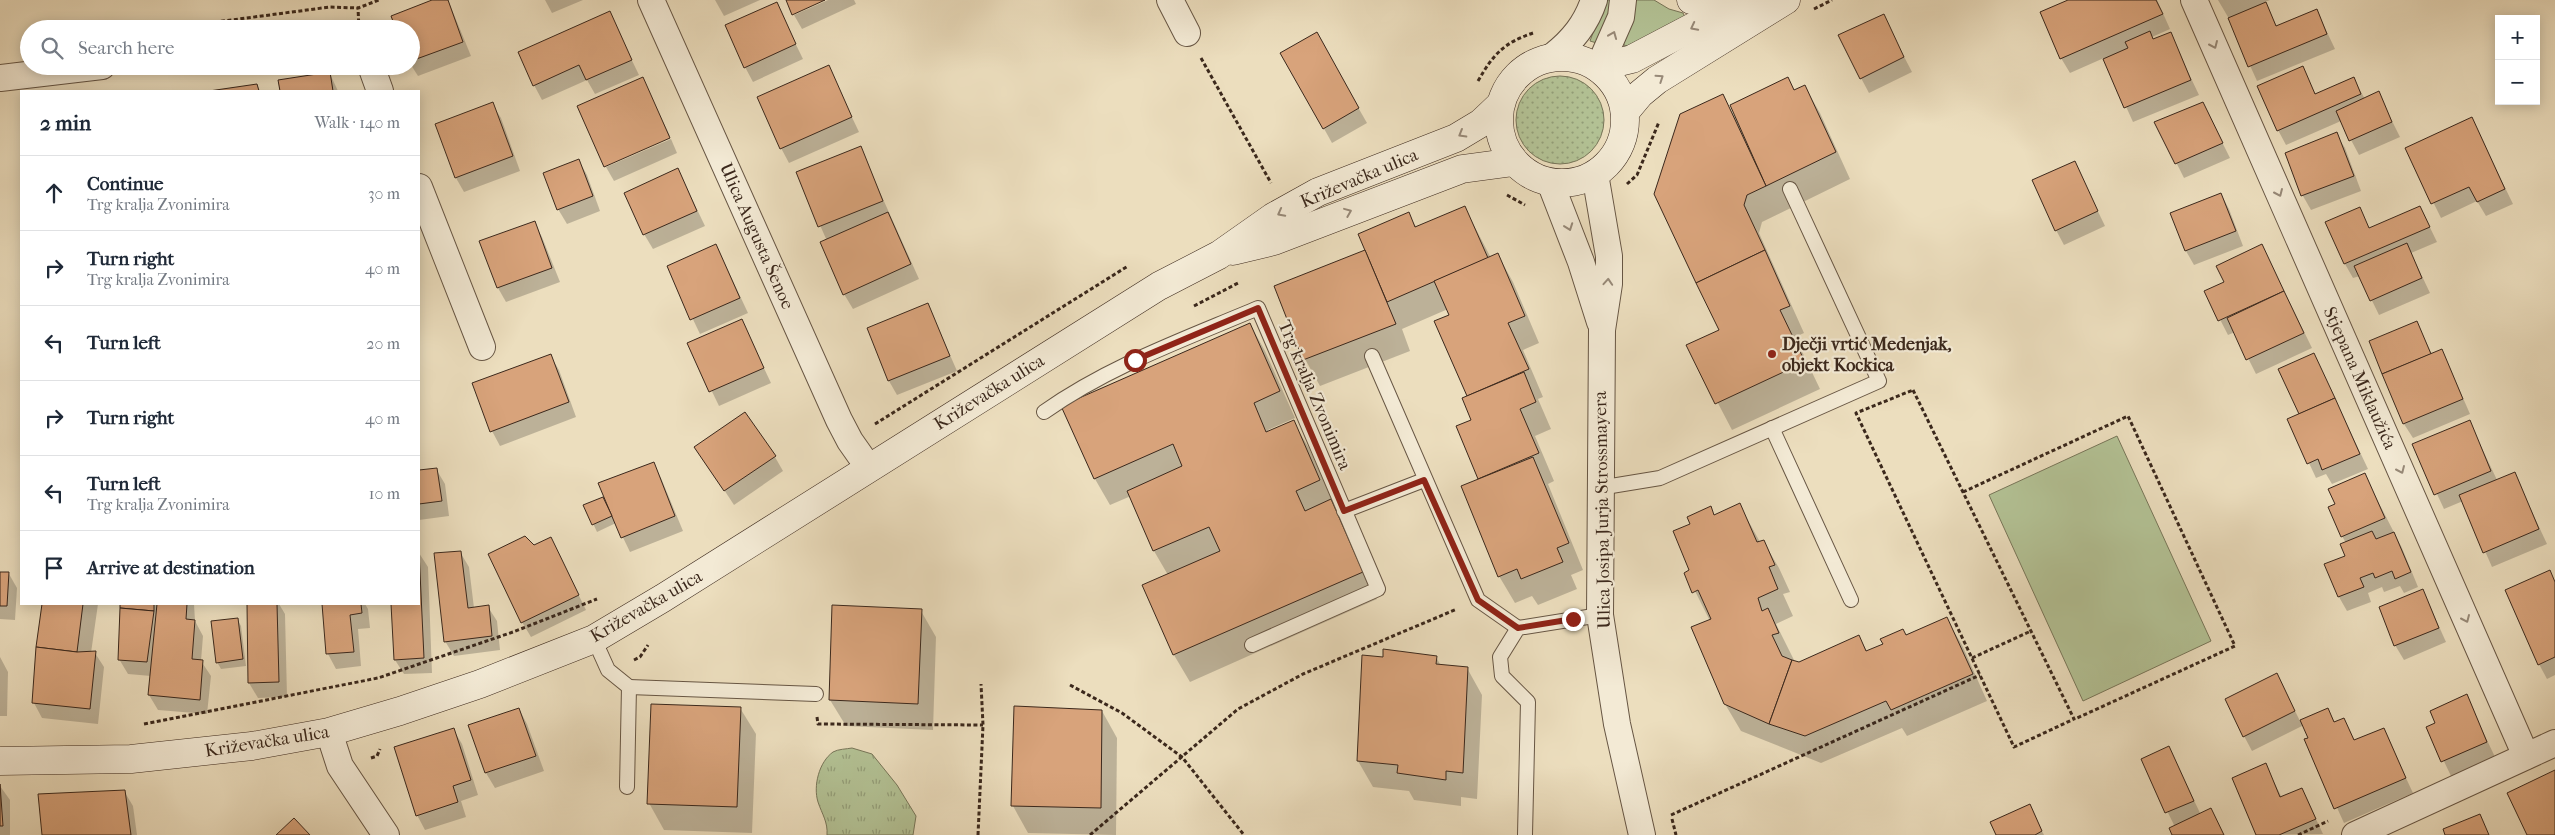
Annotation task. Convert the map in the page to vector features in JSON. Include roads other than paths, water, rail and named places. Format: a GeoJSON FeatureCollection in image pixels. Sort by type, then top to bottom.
{"type":"FeatureCollection","features":[{"type":"Feature","properties":{"kind":"main road"},"geometry":{"type":"LineString","coordinates":[[1691,0],[1708,3],[1736,0]]}},
{"type":"Feature","properties":{"kind":"main road"},"geometry":{"type":"LineString","coordinates":[[1598,68],[1632,59],[1712,17],[1754,0]]}},
{"type":"Feature","properties":{"kind":"main road"},"geometry":{"type":"LineString","coordinates":[[1626,112],[1640,94],[1657,80],[1796,7]]}},
{"type":"Feature","properties":{"kind":"main road"},"geometry":{"type":"LineString","coordinates":[[1553,56],[1577,58],[1598,68],[1616,87],[1626,112],[1625,130],[1619,147],[1609,163],[1595,174],[1581,180],[1566,183],[1550,182],[1531,175],[1514,162],[1502,141],[1498,117],[1500,105],[1507,87],[1519,72],[1535,62],[1553,56]]}},
{"type":"Feature","properties":{"kind":"main road","name":"Križevačka ulica"},"geometry":{"type":"LineString","coordinates":[[0,761],[131,759],[252,746],[329,732],[480,684],[594,639],[663,598],[1159,286],[1219,255],[1273,217],[1318,192],[1456,138],[1482,123],[1500,105]]}},
{"type":"Feature","properties":{"kind":"main road","name":"Križevačka ulica"},"geometry":{"type":"LineString","coordinates":[[1219,255],[1274,241],[1462,169],[1514,162]]}},
{"type":"Feature","properties":{"kind":"street","name":"Ulica Augusta Šenoe"},"geometry":{"type":"LineString","coordinates":[[651,0],[839,420],[850,441],[869,468]]}},
{"type":"Feature","properties":{"kind":"street"},"geometry":{"type":"LineString","coordinates":[[1170,0],[1188,33]]}},
{"type":"Feature","properties":{"kind":"street"},"geometry":{"type":"LineString","coordinates":[[1553,56],[1572,40],[1589,16],[1594,0]]}},
{"type":"Feature","properties":{"kind":"street"},"geometry":{"type":"LineString","coordinates":[[1598,68],[1621,17],[1623,0]]}},
{"type":"Feature","properties":{"kind":"street","name":"Stjepana Miklaužića"},"geometry":{"type":"LineString","coordinates":[[2194,0],[2526,756]]}},
{"type":"Feature","properties":{"kind":"street"},"geometry":{"type":"LineString","coordinates":[[0,78],[26,75]]}},
{"type":"Feature","properties":{"kind":"street"},"geometry":{"type":"LineString","coordinates":[[374,75],[380,90]]}},
{"type":"Feature","properties":{"kind":"street","name":"Ulica Josipa Jurja Strossmayera"},"geometry":{"type":"LineString","coordinates":[[1595,174],[1609,256],[1608,284],[1602,330],[1600,615],[1617,724],[1642,835]]}},
{"type":"Feature","properties":{"kind":"street","name":"Ulica Josipa Jurja Strossmayera"},"geometry":{"type":"LineString","coordinates":[[1550,182],[1581,262],[1602,330]]}},
{"type":"Feature","properties":{"kind":"street"},"geometry":{"type":"LineString","coordinates":[[420,190],[482,346]]}},
{"type":"Feature","properties":{"kind":"street"},"geometry":{"type":"LineString","coordinates":[[329,732],[340,766],[386,835]]}},
{"type":"Feature","properties":{"kind":"street"},"geometry":{"type":"LineString","coordinates":[[2355,835],[2555,743]]}},
{"type":"Feature","properties":{"kind":"lane"},"geometry":{"type":"LineString","coordinates":[[1600,488],[1660,478],[1879,382],[1790,188]]}},
{"type":"Feature","properties":{"kind":"lane","name":"Trg kralja Zvonimira"},"geometry":{"type":"LineString","coordinates":[[1044,412],[1075,390],[1135,360],[1258,308],[1378,589],[1252,645]]}},
{"type":"Feature","properties":{"kind":"lane"},"geometry":{"type":"LineString","coordinates":[[1372,356],[1424,480],[1478,600],[1518,628],[1600,615]]}},
{"type":"Feature","properties":{"kind":"lane"},"geometry":{"type":"LineString","coordinates":[[1772,428],[1851,600]]}},
{"type":"Feature","properties":{"kind":"lane"},"geometry":{"type":"LineString","coordinates":[[1344,511],[1424,480]]}},
{"type":"Feature","properties":{"kind":"lane"},"geometry":{"type":"LineString","coordinates":[[1518,628],[1500,657],[1502,676],[1528,702],[1525,835]]}},
{"type":"Feature","properties":{"kind":"lane"},"geometry":{"type":"LineString","coordinates":[[594,639],[608,670],[628,687],[816,694]]}},
{"type":"Feature","properties":{"kind":"lane"},"geometry":{"type":"LineString","coordinates":[[627,787],[628,687]]}},
{"type":"Feature","properties":{"kind":"place","name":"Dječji vrtić Medenjak, objekt Kockica"},"geometry":{"type":"Point","coordinates":[1772,354]}}]}
